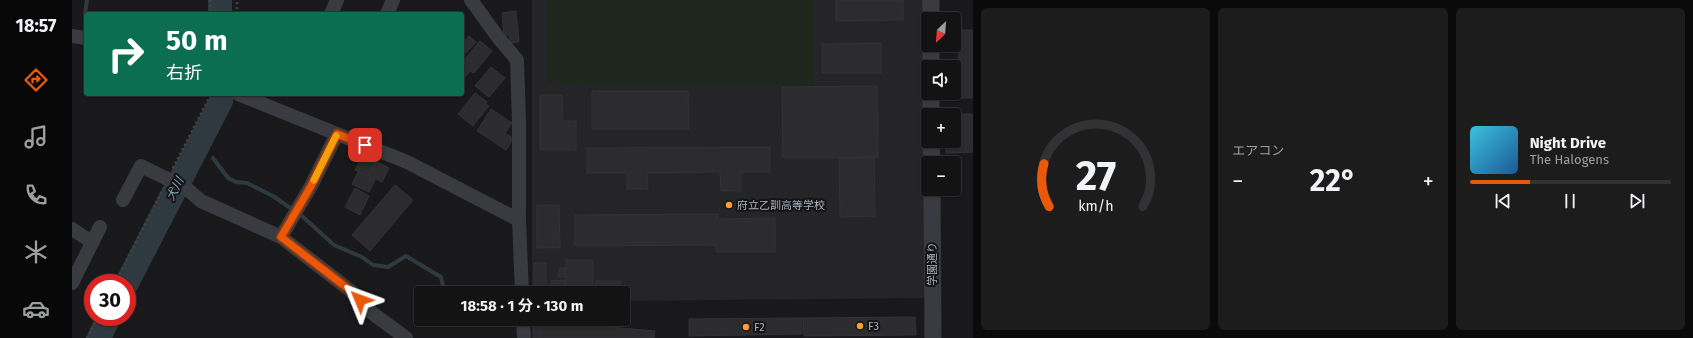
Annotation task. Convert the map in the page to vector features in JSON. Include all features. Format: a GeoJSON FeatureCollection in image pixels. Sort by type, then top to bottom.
{"type":"FeatureCollection","features":[{"type":"Feature","properties":{"kind":"street"},"geometry":{"type":"LineString","coordinates":[[332,12],[337,0]]}},
{"type":"Feature","properties":{"kind":"street"},"geometry":{"type":"LineString","coordinates":[[388,12],[393,0]]}},
{"type":"Feature","properties":{"kind":"street"},"geometry":{"type":"LineString","coordinates":[[471,0],[497,36],[517,60],[519,121],[519,220],[522,286]]}},
{"type":"Feature","properties":{"kind":"street"},"geometry":{"type":"LineString","coordinates":[[931,0],[931,12]]}},
{"type":"Feature","properties":{"kind":"street"},"geometry":{"type":"LineString","coordinates":[[72,36],[84,38]]}},
{"type":"Feature","properties":{"kind":"street"},"geometry":{"type":"LineString","coordinates":[[243,96],[407,162],[519,220]]}},
{"type":"Feature","properties":{"kind":"street"},"geometry":{"type":"LineString","coordinates":[[281,237],[311,186],[337,134]]}},
{"type":"Feature","properties":{"kind":"street"},"geometry":{"type":"LineString","coordinates":[[124,200],[141,166],[171,180],[186,188],[201,201],[281,237],[351,291],[368,310],[406,338]]}},
{"type":"Feature","properties":{"kind":"street","name":"学園通り"},"geometry":{"type":"LineString","coordinates":[[932,196],[933,338]]}},
{"type":"Feature","properties":{"kind":"street"},"geometry":{"type":"LineString","coordinates":[[72,283],[76,262],[92,242],[100,227]]}},
{"type":"Feature","properties":{"kind":"street"},"geometry":{"type":"LineString","coordinates":[[72,229],[92,242]]}},
{"type":"Feature","properties":{"kind":"street"},"geometry":{"type":"LineString","coordinates":[[523,326],[524,338]]}},
{"type":"Feature","properties":{"kind":"path"},"geometry":{"type":"LineString","coordinates":[[210,0],[211,12]]}},
{"type":"Feature","properties":{"kind":"path"},"geometry":{"type":"LineString","coordinates":[[236,0],[236,12]]}},
{"type":"Feature","properties":{"kind":"path"},"geometry":{"type":"LineString","coordinates":[[87,338],[93,326]]}},
{"type":"Feature","properties":{"kind":"shaded area","name":"府立乙訓高等学校"},"geometry":{"type":"Polygon","coordinates":[[[532,0],[925,0],[925,12],[921,12],[921,52],[925,52],[925,60],[921,60],[921,100],[925,100],[925,108],[921,108],[921,148],[925,148],[926,156],[921,156],[921,196],[926,196],[926,298],[630,301],[630,286],[532,286],[532,0]]]}},
{"type":"Feature","properties":{"kind":"shaded area"},"geometry":{"type":"Polygon","coordinates":[[[547,0],[814,0],[814,84],[547,83],[547,0]]]}},
{"type":"Feature","properties":{"kind":"building"},"geometry":{"type":"Polygon","coordinates":[[[836,0],[903,0],[903,20],[836,21],[836,0]]]}},
{"type":"Feature","properties":{"kind":"building"},"geometry":{"type":"Polygon","coordinates":[[[516,11],[519,42],[510,43],[509,35],[504,35],[502,13],[516,11]]]}},
{"type":"Feature","properties":{"kind":"building"},"geometry":{"type":"Polygon","coordinates":[[[961,30],[973,30],[973,98],[961,98],[961,60],[958,60],[958,52],[961,52],[961,30]]]}},
{"type":"Feature","properties":{"kind":"building"},"geometry":{"type":"Polygon","coordinates":[[[469,36],[476,42],[464,55],[464,42],[469,36]]]}},
{"type":"Feature","properties":{"kind":"building"},"geometry":{"type":"Polygon","coordinates":[[[480,41],[492,51],[474,73],[470,71],[464,78],[464,61],[480,41]]]}},
{"type":"Feature","properties":{"kind":"building"},"geometry":{"type":"Polygon","coordinates":[[[881,43],[881,73],[822,73],[822,44],[881,43]]]}},
{"type":"Feature","properties":{"kind":"building"},"geometry":{"type":"Polygon","coordinates":[[[491,67],[505,78],[489,97],[475,86],[491,67]]]}},
{"type":"Feature","properties":{"kind":"building"},"geometry":{"type":"Polygon","coordinates":[[[877,86],[878,158],[783,158],[782,87],[877,86]]]}},
{"type":"Feature","properties":{"kind":"building"},"geometry":{"type":"Polygon","coordinates":[[[592,91],[688,91],[689,129],[592,129],[592,91]]]}},
{"type":"Feature","properties":{"kind":"building"},"geometry":{"type":"Polygon","coordinates":[[[475,93],[487,102],[485,104],[489,106],[473,126],[458,114],[475,93]]]}},
{"type":"Feature","properties":{"kind":"building"},"geometry":{"type":"Polygon","coordinates":[[[540,95],[562,95],[563,121],[576,121],[576,150],[540,150],[540,95]]]}},
{"type":"Feature","properties":{"kind":"building"},"geometry":{"type":"Polygon","coordinates":[[[491,109],[512,123],[505,133],[511,137],[511,142],[506,150],[477,131],[491,109]]]}},
{"type":"Feature","properties":{"kind":"building"},"geometry":{"type":"Polygon","coordinates":[[[961,114],[973,114],[973,152],[946,153],[946,148],[961,148],[961,114]]]}},
{"type":"Feature","properties":{"kind":"building"},"geometry":{"type":"Polygon","coordinates":[[[770,147],[770,172],[741,172],[741,191],[721,191],[720,172],[647,173],[648,189],[627,189],[627,173],[587,173],[587,148],[770,147]]]}},
{"type":"Feature","properties":{"kind":"building"},"geometry":{"type":"Polygon","coordinates":[[[362,156],[375,162],[368,176],[355,170],[362,156]]]}},
{"type":"Feature","properties":{"kind":"building"},"geometry":{"type":"Polygon","coordinates":[[[874,157],[875,216],[840,217],[839,158],[874,157]]]}},
{"type":"Feature","properties":{"kind":"building"},"geometry":{"type":"Polygon","coordinates":[[[376,161],[389,168],[382,182],[369,176],[376,161]]]}},
{"type":"Feature","properties":{"kind":"building"},"geometry":{"type":"Polygon","coordinates":[[[358,172],[375,180],[369,192],[352,184],[358,172]]]}},
{"type":"Feature","properties":{"kind":"building"},"geometry":{"type":"Polygon","coordinates":[[[395,185],[413,200],[370,251],[352,235],[395,185]]]}},
{"type":"Feature","properties":{"kind":"building"},"geometry":{"type":"Polygon","coordinates":[[[355,188],[369,196],[360,215],[345,207],[355,188]]]}},
{"type":"Feature","properties":{"kind":"building"},"geometry":{"type":"Polygon","coordinates":[[[537,205],[559,205],[560,248],[537,248],[537,205]]]}},
{"type":"Feature","properties":{"kind":"building"},"geometry":{"type":"Polygon","coordinates":[[[718,214],[718,219],[775,218],[775,252],[716,252],[716,245],[575,246],[575,215],[718,214]]]}},
{"type":"Feature","properties":{"kind":"building"},"geometry":{"type":"Polygon","coordinates":[[[566,260],[593,260],[593,286],[566,286],[566,260]]]}},
{"type":"Feature","properties":{"kind":"building"},"geometry":{"type":"Polygon","coordinates":[[[534,263],[546,263],[546,286],[534,286],[534,263]]]}},
{"type":"Feature","properties":{"kind":"building"},"geometry":{"type":"Polygon","coordinates":[[[559,268],[565,268],[565,277],[559,277],[559,268]]]}},
{"type":"Feature","properties":{"kind":"building"},"geometry":{"type":"Polygon","coordinates":[[[565,280],[565,286],[551,286],[551,281],[565,280]]]}},
{"type":"Feature","properties":{"kind":"building"},"geometry":{"type":"Polygon","coordinates":[[[596,281],[620,281],[620,286],[596,286],[596,281]]]}},
{"type":"Feature","properties":{"kind":"building","name":"F3"},"geometry":{"type":"Polygon","coordinates":[[[915,317],[916,335],[804,336],[803,318],[915,317]]]}},
{"type":"Feature","properties":{"kind":"building","name":"F2"},"geometry":{"type":"Polygon","coordinates":[[[802,318],[802,334],[689,336],[689,319],[802,318]]]}},
{"type":"Feature","properties":{"kind":"building"},"geometry":{"type":"Polygon","coordinates":[[[533,326],[540,326],[540,338],[533,338],[533,326]]]}},
{"type":"Feature","properties":{"kind":"building"},"geometry":{"type":"Polygon","coordinates":[[[541,326],[598,326],[655,331],[654,338],[540,338],[541,326]]]}},
{"type":"Feature","properties":{"kind":"waterway"},"geometry":{"type":"LineString","coordinates":[[85,12],[87,0]]}},
{"type":"Feature","properties":{"kind":"waterway","name":"犬川"},"geometry":{"type":"LineString","coordinates":[[220,0],[220,12]]}},
{"type":"Feature","properties":{"kind":"waterway","name":"犬川"},"geometry":{"type":"LineString","coordinates":[[132,274],[221,101],[221,96]]}},
{"type":"Feature","properties":{"kind":"waterway"},"geometry":{"type":"LineString","coordinates":[[213,158],[228,178],[236,182],[247,183],[273,196],[302,216],[334,245],[362,257],[373,265],[388,267],[406,256],[441,277],[443,286]]}},
{"type":"Feature","properties":{"kind":"waterway","name":"犬川"},"geometry":{"type":"LineString","coordinates":[[99,338],[105,326]]}},
{"type":"Feature","properties":{"kind":"slow traffic"},"geometry":{"type":"LineString","coordinates":[[314,180],[336,136]]}},
{"type":"Feature","properties":{"kind":"place","name":"府立乙訓高等学校"},"geometry":{"type":"Point","coordinates":[729,205]}},
{"type":"Feature","properties":{"kind":"place","name":"F3"},"geometry":{"type":"Point","coordinates":[860,326]}},
{"type":"Feature","properties":{"kind":"place","name":"F2"},"geometry":{"type":"Point","coordinates":[746,327]}},
{"type":"Feature","properties":{"kind":"route"},"geometry":{"type":"LineString","coordinates":[[360,300],[351,291],[281,237],[311,186],[337,134],[365,145]]}}]}
